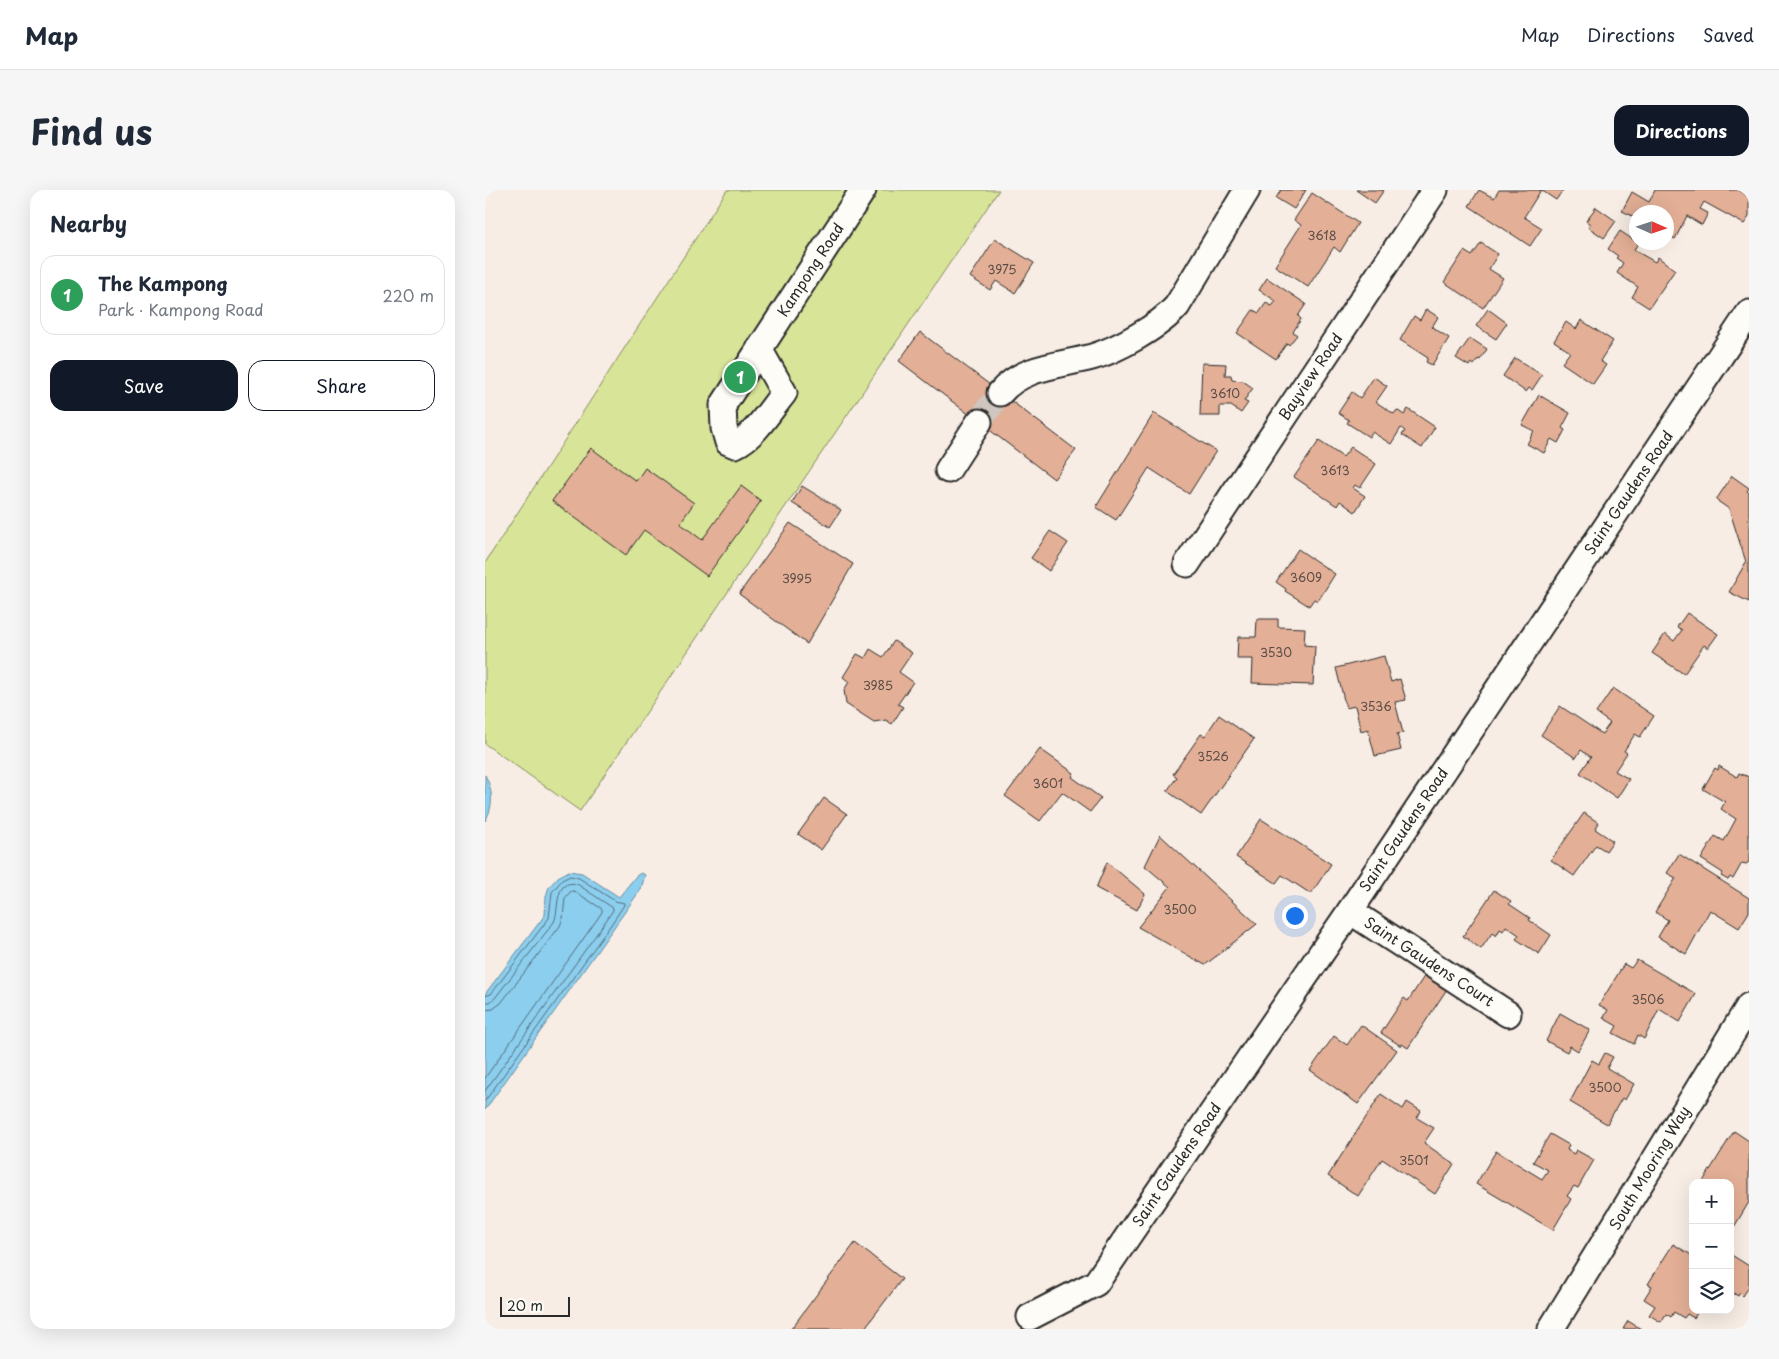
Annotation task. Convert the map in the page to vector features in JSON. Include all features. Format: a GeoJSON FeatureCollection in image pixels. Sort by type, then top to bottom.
{"type":"FeatureCollection","features":[{"type":"Feature","properties":{"kind":"street","name":"Kampong Road"},"geometry":{"type":"LineString","coordinates":[[759,349],[863,190]]}},
{"type":"Feature","properties":{"kind":"street"},"geometry":{"type":"LineString","coordinates":[[1000,393],[1008,383],[1021,375],[1104,353],[1164,320],[1177,306],[1247,190]]}},
{"type":"Feature","properties":{"kind":"street","name":"Bayview Road"},"geometry":{"type":"LineString","coordinates":[[1187,564],[1435,190]]}},
{"type":"Feature","properties":{"kind":"street","name":"Saint Gaudens Road"},"geometry":{"type":"LineString","coordinates":[[1030,1317],[1096,1283],[1350,911],[1749,312]]}},
{"type":"Feature","properties":{"kind":"street"},"geometry":{"type":"LineString","coordinates":[[948,470],[979,422]]}},
{"type":"Feature","properties":{"kind":"street","name":"Saint Gaudens Court"},"geometry":{"type":"LineString","coordinates":[[1350,911],[1508,1014]]}},
{"type":"Feature","properties":{"kind":"street","name":"South Mooring Way"},"geometry":{"type":"LineString","coordinates":[[1551,1329],[1749,1006]]}},
{"type":"Feature","properties":{"kind":"green space"},"geometry":{"type":"Polygon","coordinates":[[[727,190],[999,190],[580,811],[485,744],[485,563],[727,190]]]}},
{"type":"Feature","properties":{"kind":"water"},"geometry":{"type":"Polygon","coordinates":[[[485,775],[490,786],[491,804],[485,821],[485,775]]]}},
{"type":"Feature","properties":{"kind":"water"},"geometry":{"type":"Polygon","coordinates":[[[569,871],[582,873],[619,897],[636,876],[641,873],[645,875],[641,889],[485,1110],[485,994],[545,915],[546,896],[549,887],[558,877],[569,871]]]}},
{"type":"Feature","properties":{"kind":"building"},"geometry":{"type":"Polygon","coordinates":[[[1281,190],[1306,190],[1294,209],[1276,198],[1281,190]]]}},
{"type":"Feature","properties":{"kind":"building"},"geometry":{"type":"Polygon","coordinates":[[[1356,190],[1384,190],[1375,203],[1356,190]]]}},
{"type":"Feature","properties":{"kind":"building"},"geometry":{"type":"Polygon","coordinates":[[[1479,190],[1494,198],[1499,190],[1541,190],[1524,217],[1542,228],[1530,246],[1469,206],[1479,190]]]}},
{"type":"Feature","properties":{"kind":"building"},"geometry":{"type":"Polygon","coordinates":[[[1541,190],[1563,190],[1556,200],[1541,190]]]}},
{"type":"Feature","properties":{"kind":"building"},"geometry":{"type":"Polygon","coordinates":[[[1655,190],[1739,190],[1749,197],[1749,217],[1744,224],[1704,202],[1700,209],[1708,213],[1702,225],[1687,216],[1675,239],[1674,205],[1629,205],[1629,214],[1622,211],[1632,192],[1649,202],[1655,190]]]}},
{"type":"Feature","properties":{"kind":"building"},"geometry":{"type":"Polygon","coordinates":[[[1312,193],[1358,223],[1340,252],[1334,247],[1308,287],[1275,266],[1301,225],[1294,220],[1312,193]]]}},
{"type":"Feature","properties":{"kind":"building"},"geometry":{"type":"Polygon","coordinates":[[[1596,207],[1616,221],[1604,238],[1588,227],[1590,224],[1586,221],[1596,207]]]}},
{"type":"Feature","properties":{"kind":"building"},"geometry":{"type":"Polygon","coordinates":[[[1620,231],[1629,237],[1629,250],[1634,250],[1655,262],[1658,257],[1675,270],[1649,308],[1632,297],[1638,287],[1617,273],[1623,263],[1616,258],[1618,256],[1608,249],[1620,231]]]}},
{"type":"Feature","properties":{"kind":"building"},"geometry":{"type":"Polygon","coordinates":[[[995,239],[1034,263],[1015,293],[996,281],[990,290],[970,277],[995,239]]]}},
{"type":"Feature","properties":{"kind":"building"},"geometry":{"type":"Polygon","coordinates":[[[1481,243],[1498,254],[1489,269],[1503,278],[1483,308],[1444,282],[1464,251],[1472,256],[1481,243]]]}},
{"type":"Feature","properties":{"kind":"building"},"geometry":{"type":"Polygon","coordinates":[[[1267,278],[1306,304],[1298,316],[1301,319],[1293,332],[1297,335],[1289,345],[1287,343],[1276,359],[1237,333],[1253,310],[1259,313],[1266,303],[1272,306],[1276,301],[1259,290],[1267,278]]]}},
{"type":"Feature","properties":{"kind":"building"},"geometry":{"type":"Polygon","coordinates":[[[1426,309],[1438,317],[1432,327],[1449,338],[1432,365],[1426,362],[1428,358],[1400,340],[1414,316],[1420,320],[1426,309]]]}},
{"type":"Feature","properties":{"kind":"building"},"geometry":{"type":"Polygon","coordinates":[[[1488,309],[1507,323],[1496,339],[1476,326],[1488,309]]]}},
{"type":"Feature","properties":{"kind":"building"},"geometry":{"type":"Polygon","coordinates":[[[1581,320],[1613,341],[1600,361],[1606,365],[1593,384],[1562,363],[1570,352],[1554,341],[1566,322],[1576,329],[1581,320]]]}},
{"type":"Feature","properties":{"kind":"building"},"geometry":{"type":"Polygon","coordinates":[[[920,332],[1076,450],[1054,479],[899,361],[920,332]]]}},
{"type":"Feature","properties":{"kind":"building"},"geometry":{"type":"Polygon","coordinates":[[[1470,338],[1487,349],[1480,360],[1478,359],[1474,365],[1471,363],[1469,366],[1456,358],[1470,338]]]}},
{"type":"Feature","properties":{"kind":"building"},"geometry":{"type":"Polygon","coordinates":[[[1515,358],[1542,375],[1532,390],[1529,388],[1526,392],[1503,376],[1515,358]]]}},
{"type":"Feature","properties":{"kind":"building"},"geometry":{"type":"Polygon","coordinates":[[[1202,363],[1226,364],[1225,375],[1231,375],[1232,380],[1243,381],[1253,388],[1244,401],[1248,403],[1241,413],[1231,406],[1220,406],[1220,416],[1200,416],[1202,363]]]}},
{"type":"Feature","properties":{"kind":"building"},"geometry":{"type":"Polygon","coordinates":[[[1374,377],[1387,386],[1376,402],[1394,414],[1397,410],[1404,415],[1408,409],[1435,427],[1422,448],[1402,435],[1405,431],[1401,428],[1391,444],[1372,432],[1369,437],[1347,423],[1349,420],[1338,413],[1352,392],[1360,398],[1374,377]]]}},
{"type":"Feature","properties":{"kind":"building"},"geometry":{"type":"Polygon","coordinates":[[[1539,395],[1570,413],[1562,428],[1565,430],[1558,443],[1551,439],[1544,453],[1527,444],[1534,431],[1522,425],[1539,395]]]}},
{"type":"Feature","properties":{"kind":"building"},"geometry":{"type":"Polygon","coordinates":[[[1154,413],[1216,451],[1189,494],[1149,468],[1116,520],[1096,507],[1154,413]]]}},
{"type":"Feature","properties":{"kind":"building"},"geometry":{"type":"Polygon","coordinates":[[[1319,441],[1343,457],[1351,447],[1376,464],[1360,488],[1355,485],[1353,488],[1365,496],[1355,512],[1340,501],[1337,506],[1294,477],[1319,441]]]}},
{"type":"Feature","properties":{"kind":"building"},"geometry":{"type":"Polygon","coordinates":[[[591,448],[636,481],[645,468],[694,503],[680,523],[702,540],[741,486],[761,501],[707,576],[644,530],[626,555],[552,501],[591,448]]]}},
{"type":"Feature","properties":{"kind":"building"},"geometry":{"type":"Polygon","coordinates":[[[1732,476],[1749,488],[1747,491],[1749,493],[1749,602],[1729,592],[1746,562],[1729,509],[1716,500],[1732,476]]]}},
{"type":"Feature","properties":{"kind":"building"},"geometry":{"type":"Polygon","coordinates":[[[802,486],[841,510],[830,527],[792,503],[802,486]]]}},
{"type":"Feature","properties":{"kind":"building"},"geometry":{"type":"Polygon","coordinates":[[[790,523],[853,564],[807,644],[739,594],[790,523]]]}},
{"type":"Feature","properties":{"kind":"building"},"geometry":{"type":"Polygon","coordinates":[[[1050,531],[1068,543],[1049,571],[1031,558],[1050,531]]]}},
{"type":"Feature","properties":{"kind":"building"},"geometry":{"type":"Polygon","coordinates":[[[1298,549],[1335,574],[1318,601],[1314,599],[1309,606],[1285,591],[1286,589],[1276,582],[1298,549]]]}},
{"type":"Feature","properties":{"kind":"building"},"geometry":{"type":"Polygon","coordinates":[[[1687,613],[1718,634],[1708,648],[1704,645],[1684,674],[1652,653],[1665,634],[1674,641],[1682,630],[1677,627],[1687,613]]]}},
{"type":"Feature","properties":{"kind":"building"},"geometry":{"type":"Polygon","coordinates":[[[1257,619],[1278,619],[1278,627],[1305,628],[1304,645],[1315,646],[1313,685],[1252,683],[1253,659],[1237,659],[1238,637],[1256,637],[1257,619]]]}},
{"type":"Feature","properties":{"kind":"building"},"geometry":{"type":"Polygon","coordinates":[[[894,641],[912,653],[899,672],[913,682],[898,704],[903,707],[892,724],[886,720],[874,722],[846,704],[844,690],[849,682],[843,677],[857,654],[865,658],[870,649],[883,657],[894,641]]]}},
{"type":"Feature","properties":{"kind":"building"},"geometry":{"type":"Polygon","coordinates":[[[1384,656],[1391,682],[1400,679],[1406,700],[1395,702],[1403,733],[1397,734],[1401,750],[1375,756],[1368,729],[1361,731],[1355,706],[1346,708],[1336,668],[1384,656]]]}},
{"type":"Feature","properties":{"kind":"building"},"geometry":{"type":"Polygon","coordinates":[[[1613,688],[1654,716],[1640,737],[1635,734],[1624,751],[1627,753],[1615,771],[1629,779],[1617,798],[1580,773],[1591,757],[1581,750],[1576,758],[1541,735],[1560,706],[1602,734],[1610,723],[1596,713],[1613,688]]]}},
{"type":"Feature","properties":{"kind":"building"},"geometry":{"type":"Polygon","coordinates":[[[1219,715],[1254,739],[1201,815],[1167,791],[1177,777],[1173,774],[1201,734],[1205,736],[1219,715]]]}},
{"type":"Feature","properties":{"kind":"building"},"geometry":{"type":"Polygon","coordinates":[[[1040,749],[1074,773],[1072,777],[1101,798],[1090,812],[1062,792],[1040,821],[1005,796],[1040,749]]]}},
{"type":"Feature","properties":{"kind":"building"},"geometry":{"type":"Polygon","coordinates":[[[1719,766],[1737,777],[1739,773],[1749,777],[1749,862],[1746,864],[1742,863],[1733,879],[1730,877],[1728,880],[1721,876],[1723,873],[1701,859],[1715,836],[1724,841],[1736,819],[1721,809],[1725,802],[1703,789],[1715,768],[1718,770],[1719,766]]]}},
{"type":"Feature","properties":{"kind":"building"},"geometry":{"type":"Polygon","coordinates":[[[824,798],[847,814],[821,850],[798,834],[824,798]]]}},
{"type":"Feature","properties":{"kind":"building"},"geometry":{"type":"Polygon","coordinates":[[[1584,813],[1599,823],[1595,829],[1613,841],[1606,851],[1596,845],[1574,876],[1551,860],[1584,813]]]}},
{"type":"Feature","properties":{"kind":"building"},"geometry":{"type":"Polygon","coordinates":[[[1261,819],[1331,864],[1311,894],[1282,875],[1276,883],[1236,857],[1261,819]]]}},
{"type":"Feature","properties":{"kind":"building"},"geometry":{"type":"Polygon","coordinates":[[[1160,835],[1257,924],[1205,965],[1138,927],[1170,887],[1145,866],[1160,835]]]}},
{"type":"Feature","properties":{"kind":"building"},"geometry":{"type":"Polygon","coordinates":[[[1679,854],[1749,898],[1749,912],[1739,928],[1710,910],[1686,954],[1658,937],[1668,920],[1655,912],[1676,878],[1667,873],[1679,854]]]}},
{"type":"Feature","properties":{"kind":"building"},"geometry":{"type":"Polygon","coordinates":[[[1107,862],[1145,894],[1137,910],[1096,888],[1107,862]]]}},
{"type":"Feature","properties":{"kind":"building"},"geometry":{"type":"Polygon","coordinates":[[[1494,890],[1511,901],[1509,904],[1551,935],[1539,954],[1516,939],[1519,935],[1506,926],[1503,931],[1500,929],[1496,936],[1492,933],[1481,949],[1463,936],[1494,890]]]}},
{"type":"Feature","properties":{"kind":"building"},"geometry":{"type":"Polygon","coordinates":[[[1637,960],[1696,994],[1680,1022],[1659,1009],[1644,1039],[1638,1035],[1634,1044],[1613,1033],[1617,1026],[1603,1018],[1608,1010],[1599,1005],[1624,964],[1631,968],[1637,960]]]}},
{"type":"Feature","properties":{"kind":"building"},"geometry":{"type":"Polygon","coordinates":[[[1425,975],[1447,989],[1408,1048],[1402,1044],[1401,1046],[1381,1033],[1404,998],[1408,1001],[1425,975]]]}},
{"type":"Feature","properties":{"kind":"building"},"geometry":{"type":"Polygon","coordinates":[[[1560,1013],[1590,1030],[1578,1051],[1570,1046],[1567,1052],[1546,1041],[1560,1013]]]}},
{"type":"Feature","properties":{"kind":"building"},"geometry":{"type":"Polygon","coordinates":[[[1361,1025],[1397,1050],[1358,1104],[1310,1070],[1334,1036],[1347,1045],[1361,1025]]]}},
{"type":"Feature","properties":{"kind":"building"},"geometry":{"type":"Polygon","coordinates":[[[1605,1053],[1613,1057],[1607,1068],[1634,1084],[1625,1100],[1622,1098],[1607,1124],[1570,1102],[1592,1060],[1599,1064],[1605,1053]]]}},
{"type":"Feature","properties":{"kind":"building"},"geometry":{"type":"Polygon","coordinates":[[[1381,1094],[1403,1109],[1407,1102],[1421,1111],[1417,1118],[1434,1128],[1424,1143],[1454,1164],[1435,1194],[1382,1159],[1358,1196],[1328,1176],[1381,1094]]]}},
{"type":"Feature","properties":{"kind":"building"},"geometry":{"type":"Polygon","coordinates":[[[1734,1131],[1749,1141],[1749,1202],[1734,1227],[1734,1179],[1704,1179],[1734,1131]]]}},
{"type":"Feature","properties":{"kind":"building"},"geometry":{"type":"Polygon","coordinates":[[[1550,1134],[1569,1145],[1567,1150],[1574,1154],[1576,1150],[1594,1160],[1578,1188],[1574,1186],[1567,1196],[1571,1199],[1553,1230],[1476,1184],[1496,1151],[1542,1179],[1548,1170],[1533,1162],[1550,1134]]]}},
{"type":"Feature","properties":{"kind":"building"},"geometry":{"type":"Polygon","coordinates":[[[855,1243],[902,1279],[864,1329],[791,1329],[855,1243]]]}},
{"type":"Feature","properties":{"kind":"building"},"geometry":{"type":"Polygon","coordinates":[[[1673,1244],[1689,1254],[1689,1314],[1696,1314],[1694,1318],[1687,1314],[1684,1318],[1674,1312],[1671,1317],[1666,1314],[1661,1322],[1649,1315],[1655,1306],[1644,1299],[1652,1286],[1648,1284],[1673,1244]]]}},
{"type":"Feature","properties":{"kind":"building"},"geometry":{"type":"Polygon","coordinates":[[[1734,1257],[1749,1266],[1749,1287],[1743,1296],[1740,1293],[1738,1296],[1734,1294],[1734,1257]]]}},
{"type":"Feature","properties":{"kind":"building"},"geometry":{"type":"Polygon","coordinates":[[[1628,1321],[1641,1329],[1623,1329],[1628,1321]]]}},
{"type":"Feature","properties":{"kind":"tunnel"},"geometry":{"type":"LineString","coordinates":[[979,422],[1000,393]]}},
{"type":"Feature","properties":{"kind":"place","name":"The Kampong"},"geometry":{"type":"Point","coordinates":[740,377]}}]}
